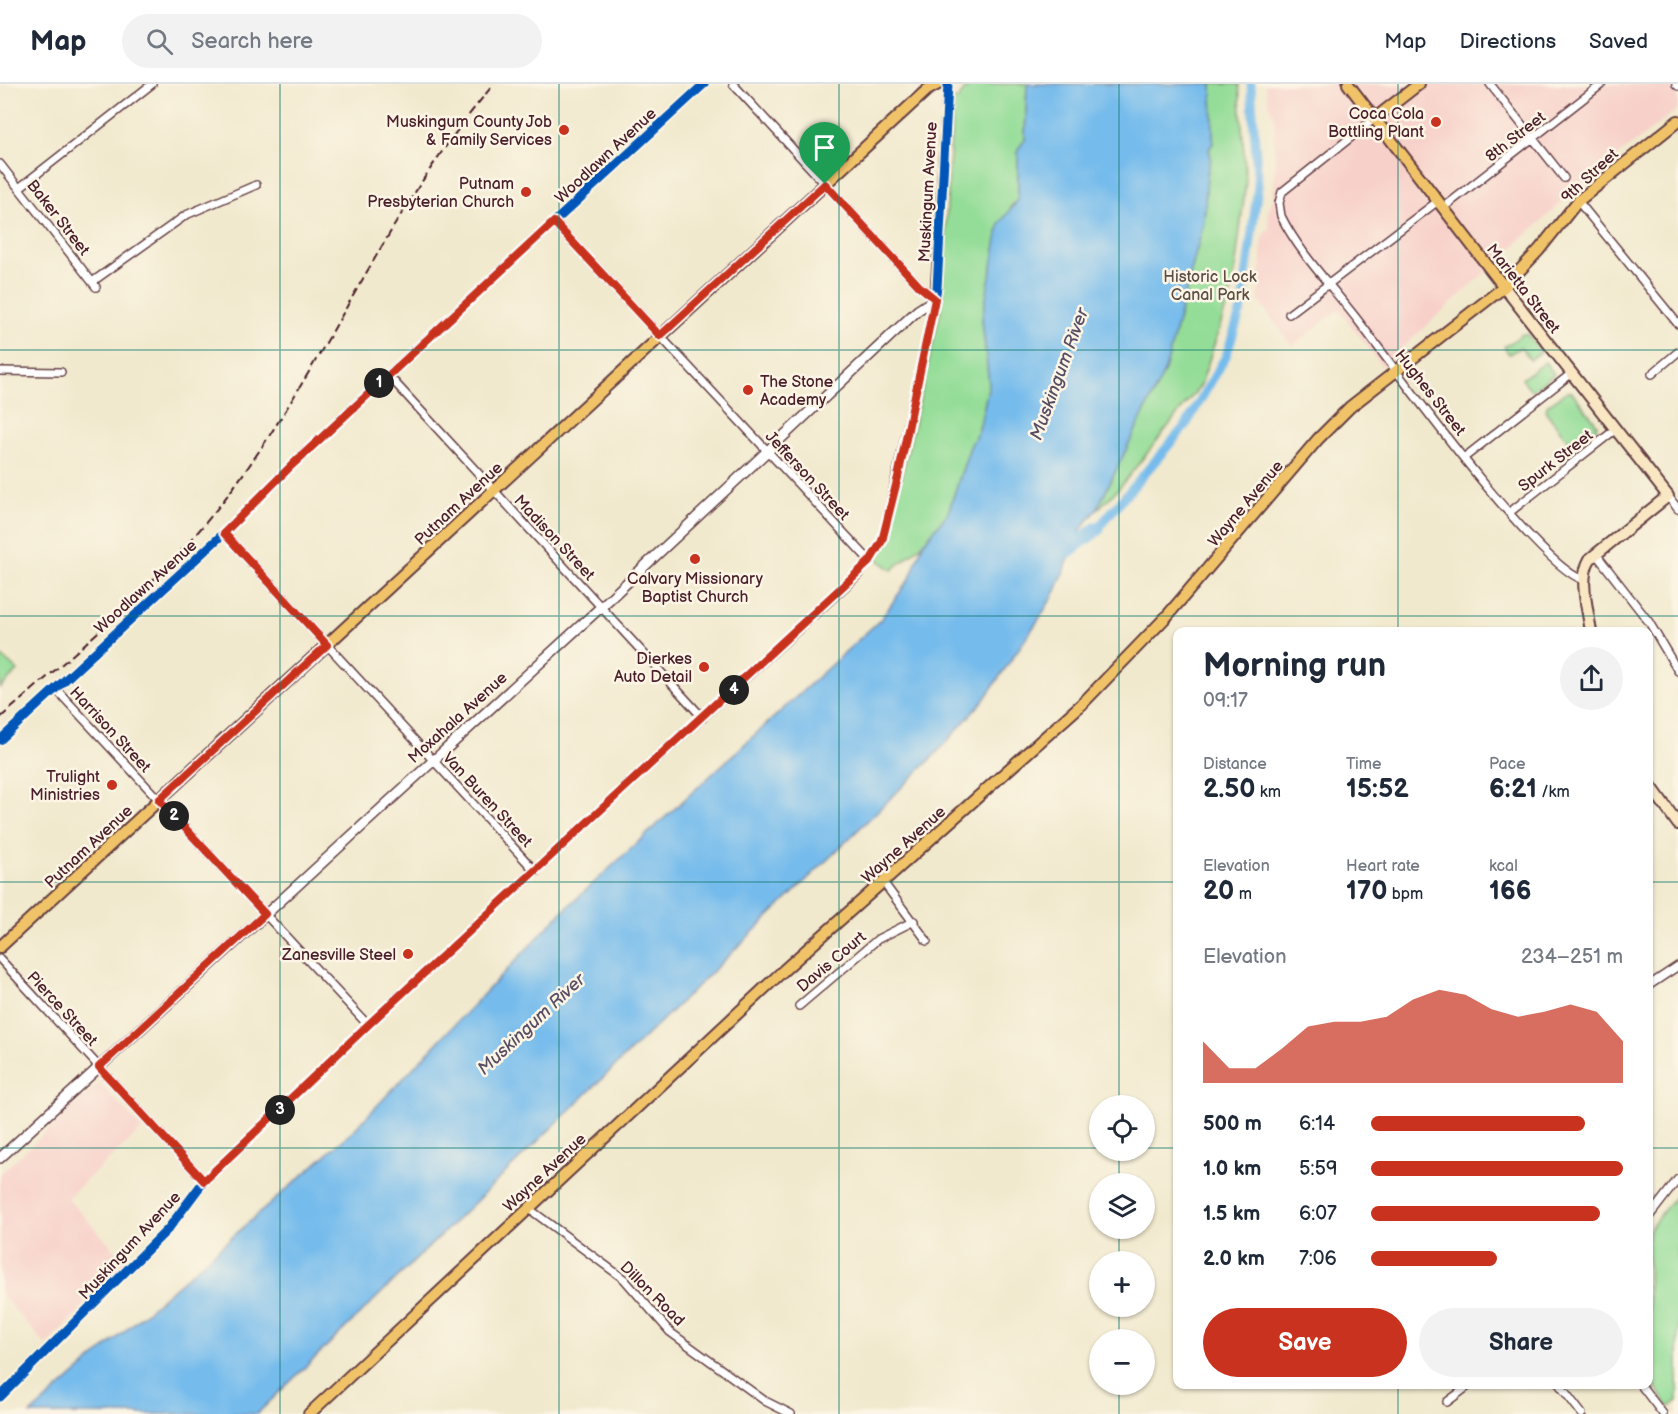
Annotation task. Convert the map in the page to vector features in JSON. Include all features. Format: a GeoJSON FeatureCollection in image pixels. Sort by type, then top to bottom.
{"type":"FeatureCollection","features":[{"type":"Feature","properties":{"kind":"main road","name":"Putnam Avenue"},"geometry":{"type":"LineString","coordinates":[[0,947],[927,90],[938,84]]}},
{"type":"Feature","properties":{"kind":"main road","name":"Marietta Street"},"geometry":{"type":"LineString","coordinates":[[1347,84],[1668,496]]}},
{"type":"Feature","properties":{"kind":"main road"},"geometry":{"type":"LineString","coordinates":[[1374,118],[1419,84]]}},
{"type":"Feature","properties":{"kind":"main road","name":"9th Street"},"geometry":{"type":"LineString","coordinates":[[1504,287],[1539,250],[1578,201],[1678,121]]}},
{"type":"Feature","properties":{"kind":"main road","name":"Wayne Avenue"},"geometry":{"type":"LineString","coordinates":[[309,1414],[528,1208],[883,882],[1055,729],[1117,669],[1212,567],[1318,439],[1350,407],[1504,287]]}},
{"type":"Feature","properties":{"kind":"main road"},"geometry":{"type":"LineString","coordinates":[[1590,627],[1584,580],[1587,565],[1596,554],[1668,496]]}},
{"type":"Feature","properties":{"kind":"main road"},"geometry":{"type":"LineString","coordinates":[[1653,789],[1678,824]]}},
{"type":"Feature","properties":{"kind":"street"},"geometry":{"type":"LineString","coordinates":[[19,188],[152,84]]}},
{"type":"Feature","properties":{"kind":"street","name":"Woodlawn Avenue"},"geometry":{"type":"LineString","coordinates":[[0,740],[224,533],[388,375],[704,84]]}},
{"type":"Feature","properties":{"kind":"street"},"geometry":{"type":"LineString","coordinates":[[733,84],[919,286],[935,299]]}},
{"type":"Feature","properties":{"kind":"street","name":"Muskingum Avenue"},"geometry":{"type":"LineString","coordinates":[[0,1398],[168,1229],[204,1181],[368,1025],[703,718],[870,561],[884,531],[935,299],[948,84]]}},
{"type":"Feature","properties":{"kind":"street"},"geometry":{"type":"LineString","coordinates":[[1490,84],[1564,178]]}},
{"type":"Feature","properties":{"kind":"street","name":"8th Street"},"geometry":{"type":"LineString","coordinates":[[1289,314],[1533,139],[1602,84]]}},
{"type":"Feature","properties":{"kind":"street","name":"Hughes Street"},"geometry":{"type":"LineString","coordinates":[[1374,118],[1286,189],[1279,203],[1284,224],[1510,512],[1560,566],[1573,577],[1584,580]]}},
{"type":"Feature","properties":{"kind":"street","name":"Baker Street"},"geometry":{"type":"LineString","coordinates":[[0,164],[94,285],[186,215],[256,185]]}},
{"type":"Feature","properties":{"kind":"street"},"geometry":{"type":"LineString","coordinates":[[1578,201],[1678,324]]}},
{"type":"Feature","properties":{"kind":"street","name":"Jefferson Street"},"geometry":{"type":"LineString","coordinates":[[554,222],[870,561]]}},
{"type":"Feature","properties":{"kind":"street","name":"Moxahala Avenue"},"geometry":{"type":"LineString","coordinates":[[0,1158],[601,607],[918,310],[935,299]]}},
{"type":"Feature","properties":{"kind":"street"},"geometry":{"type":"LineString","coordinates":[[1652,374],[1678,352]]}},
{"type":"Feature","properties":{"kind":"street"},"geometry":{"type":"LineString","coordinates":[[0,371],[61,372]]}},
{"type":"Feature","properties":{"kind":"street"},"geometry":{"type":"LineString","coordinates":[[1465,457],[1572,373]]}},
{"type":"Feature","properties":{"kind":"street","name":"Madison Street"},"geometry":{"type":"LineString","coordinates":[[388,375],[703,718]]}},
{"type":"Feature","properties":{"kind":"street","name":"Spurk Street"},"geometry":{"type":"LineString","coordinates":[[1510,512],[1616,429]]}},
{"type":"Feature","properties":{"kind":"street","name":"Marietta Street"},"geometry":{"type":"LineString","coordinates":[[1668,496],[1678,509]]}},
{"type":"Feature","properties":{"kind":"street","name":"Van Buren Street"},"geometry":{"type":"LineString","coordinates":[[224,533],[536,872]]}},
{"type":"Feature","properties":{"kind":"street"},"geometry":{"type":"LineString","coordinates":[[1596,554],[1652,627]]}},
{"type":"Feature","properties":{"kind":"street"},"geometry":{"type":"LineString","coordinates":[[1653,629],[1678,671]]}},
{"type":"Feature","properties":{"kind":"street","name":"Harrison Street"},"geometry":{"type":"LineString","coordinates":[[55,688],[368,1025]]}},
{"type":"Feature","properties":{"kind":"street"},"geometry":{"type":"LineString","coordinates":[[883,882],[927,941]]}},
{"type":"Feature","properties":{"kind":"street","name":"Davis Court"},"geometry":{"type":"LineString","coordinates":[[799,1006],[878,939],[914,921]]}},
{"type":"Feature","properties":{"kind":"street","name":"Pierce Street"},"geometry":{"type":"LineString","coordinates":[[0,959],[204,1181]]}},
{"type":"Feature","properties":{"kind":"street"},"geometry":{"type":"LineString","coordinates":[[1653,983],[1678,966]]}},
{"type":"Feature","properties":{"kind":"street"},"geometry":{"type":"LineString","coordinates":[[1653,1212],[1678,1179]]}},
{"type":"Feature","properties":{"kind":"street","name":"Dillon Road"},"geometry":{"type":"LineString","coordinates":[[528,1208],[624,1279],[670,1332],[765,1401],[791,1414]]}},
{"type":"Feature","properties":{"kind":"street"},"geometry":{"type":"LineString","coordinates":[[1447,1402],[1464,1389]]}},
{"type":"Feature","properties":{"kind":"street"},"geometry":{"type":"LineString","coordinates":[[1562,1389],[1582,1414]]}},
{"type":"Feature","properties":{"kind":"street"},"geometry":{"type":"LineString","coordinates":[[1644,1389],[1663,1414]]}},
{"type":"Feature","properties":{"kind":"shaded area"},"geometry":{"type":"Polygon","coordinates":[[[1265,84],[1678,84],[1678,109],[1589,178],[1382,366],[1339,309],[1292,346],[1258,300],[1262,244],[1265,231],[1269,229],[1268,210],[1273,200],[1275,167],[1275,117],[1269,106],[1265,84]]]}},
{"type":"Feature","properties":{"kind":"shaded area"},"geometry":{"type":"Polygon","coordinates":[[[99,1083],[142,1129],[67,1198],[127,1263],[46,1345],[0,1293],[0,1174],[99,1083]]]}},
{"type":"Feature","properties":{"kind":"green space"},"geometry":{"type":"Polygon","coordinates":[[[970,84],[1027,84],[1025,140],[1018,149],[1018,200],[1011,206],[982,319],[989,384],[979,430],[970,447],[948,513],[923,544],[892,570],[877,559],[888,535],[941,309],[953,99],[957,100],[970,84]]]}},
{"type":"Feature","properties":{"kind":"green space","name":"Historic Lock Canal Park"},"geometry":{"type":"Polygon","coordinates":[[[1212,84],[1239,84],[1246,181],[1233,286],[1201,385],[1121,486],[1096,511],[1165,370],[1204,222],[1207,174],[1211,158],[1209,149],[1213,143],[1212,84]]]}},
{"type":"Feature","properties":{"kind":"green space"},"geometry":{"type":"Polygon","coordinates":[[[1523,334],[1527,334],[1541,352],[1530,360],[1521,347],[1509,354],[1504,347],[1523,334]]]}},
{"type":"Feature","properties":{"kind":"green space"},"geometry":{"type":"Polygon","coordinates":[[[1545,362],[1554,374],[1532,391],[1522,379],[1545,362]]]}},
{"type":"Feature","properties":{"kind":"green space"},"geometry":{"type":"Polygon","coordinates":[[[1567,391],[1572,392],[1597,424],[1596,429],[1576,444],[1571,444],[1546,412],[1547,406],[1567,391]]]}},
{"type":"Feature","properties":{"kind":"green space"},"geometry":{"type":"Polygon","coordinates":[[[0,655],[18,671],[0,688],[0,655]]]}},
{"type":"Feature","properties":{"kind":"green space"},"geometry":{"type":"Polygon","coordinates":[[[1678,1192],[1678,1401],[1669,1407],[1653,1384],[1653,1224],[1678,1192]]]}},
{"type":"Feature","properties":{"kind":"water"},"geometry":{"type":"Polygon","coordinates":[[[1027,84],[1212,84],[1213,143],[1209,149],[1211,158],[1207,174],[1204,222],[1165,370],[1096,511],[1081,529],[1056,591],[983,701],[931,759],[257,1414],[30,1414],[352,1132],[561,913],[881,619],[910,578],[923,544],[948,513],[970,447],[979,430],[989,384],[982,319],[1000,223],[1018,200],[1018,149],[1025,140],[1027,84]]]}},
{"type":"Feature","properties":{"kind":"waterway","name":"Muskingum River"},"geometry":{"type":"LineString","coordinates":[[1097,529],[1186,425],[1226,356],[1242,307],[1258,186],[1251,84]]}},
{"type":"Feature","properties":{"kind":"waterway","name":"Muskingum River"},"geometry":{"type":"LineString","coordinates":[[1056,559],[1097,529]]}},
{"type":"Feature","properties":{"kind":"railway"},"geometry":{"type":"LineString","coordinates":[[0,718],[150,583],[205,524],[230,492],[265,443],[422,182],[456,132],[494,84]]}},
{"type":"Feature","properties":{"kind":"cycle path"},"geometry":{"type":"LineString","coordinates":[[0,740],[224,533],[388,375],[704,84]]}},
{"type":"Feature","properties":{"kind":"cycle path"},"geometry":{"type":"LineString","coordinates":[[0,1397],[168,1229],[204,1181],[368,1025],[870,561],[882,541],[898,477],[937,288],[948,84]]}},
{"type":"Feature","properties":{"kind":"place","name":"Coca Cola Bottling Plant"},"geometry":{"type":"Point","coordinates":[1436,122]}},
{"type":"Feature","properties":{"kind":"place","name":"Muskingum County Job & Family Services"},"geometry":{"type":"Point","coordinates":[564,130]}},
{"type":"Feature","properties":{"kind":"place","name":"Putnam Presbyterian Church"},"geometry":{"type":"Point","coordinates":[526,192]}},
{"type":"Feature","properties":{"kind":"place","name":"The Stone Academy"},"geometry":{"type":"Point","coordinates":[748,390]}},
{"type":"Feature","properties":{"kind":"place","name":"Calvary Missionary Baptist Church"},"geometry":{"type":"Point","coordinates":[695,559]}},
{"type":"Feature","properties":{"kind":"place","name":"Dierkes Auto Detail"},"geometry":{"type":"Point","coordinates":[704,667]}},
{"type":"Feature","properties":{"kind":"place","name":"Trulight Ministries"},"geometry":{"type":"Point","coordinates":[112,785]}},
{"type":"Feature","properties":{"kind":"place","name":"Zanesville Steel"},"geometry":{"type":"Point","coordinates":[408,954]}},
{"type":"Feature","properties":{"kind":"route"},"geometry":{"type":"LineString","coordinates":[[825,184],[919,286],[935,299],[898,477],[882,541],[870,561],[839,593],[368,1025],[204,1181],[99,1067],[265,914],[159,800],[327,645],[224,533],[292,465],[554,222],[660,336],[825,184]]}}]}
